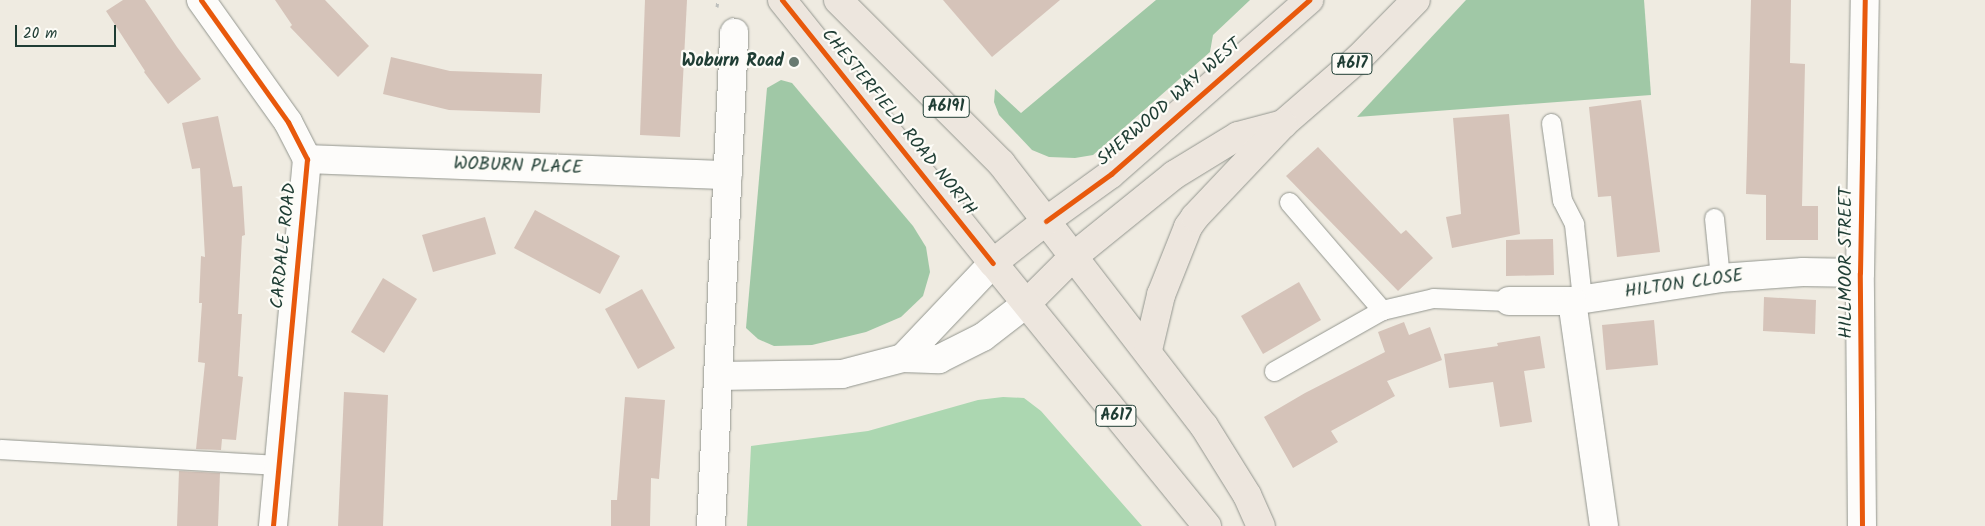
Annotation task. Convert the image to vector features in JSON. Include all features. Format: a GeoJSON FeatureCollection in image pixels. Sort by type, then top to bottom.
{"type":"FeatureCollection","features":[{"type":"Feature","properties":{"kind":"main road","name":"CHESTERFIELD ROAD NORTH"},"geometry":{"type":"LineString","coordinates":[[782,0],[1027,303],[1086,380],[1207,526]]}},
{"type":"Feature","properties":{"kind":"main road","name":"CHESTERFIELD ROAD NORTH"},"geometry":{"type":"LineString","coordinates":[[838,0],[1001,163],[1148,350],[1204,426],[1247,494],[1261,526]]}},
{"type":"Feature","properties":{"kind":"main road","name":"SHERWOOD WAY WEST"},"geometry":{"type":"LineString","coordinates":[[993,263],[1046,221],[1111,174],[1308,0]]}},
{"type":"Feature","properties":{"kind":"main road","name":"A617"},"geometry":{"type":"LineString","coordinates":[[1148,350],[1161,295],[1188,227],[1195,217],[1283,124],[1358,58],[1416,0]]}},
{"type":"Feature","properties":{"kind":"main road","name":"A617"},"geometry":{"type":"LineString","coordinates":[[1027,303],[1074,256],[1174,175],[1238,136],[1283,124]]}},
{"type":"Feature","properties":{"kind":"street","name":"CARDALE ROAD"},"geometry":{"type":"LineString","coordinates":[[201,0],[288,122],[307,159],[273,526]]}},
{"type":"Feature","properties":{"kind":"street","name":"HILLMOOR STREET"},"geometry":{"type":"LineString","coordinates":[[1862,526],[1860,273],[1865,0]]}},
{"type":"Feature","properties":{"kind":"street"},"geometry":{"type":"LineString","coordinates":[[711,526],[734,33]]}},
{"type":"Feature","properties":{"kind":"street","name":"WOBURN PLACE"},"geometry":{"type":"LineString","coordinates":[[307,159],[728,175]]}},
{"type":"Feature","properties":{"kind":"street"},"geometry":{"type":"LineString","coordinates":[[903,358],[993,263]]}},
{"type":"Feature","properties":{"kind":"street","name":"HILTON CLOSE"},"geometry":{"type":"LineString","coordinates":[[1509,301],[1577,300],[1720,278],[1803,272],[1860,273]]}},
{"type":"Feature","properties":{"kind":"street"},"geometry":{"type":"LineString","coordinates":[[1577,300],[1604,526]]}},
{"type":"Feature","properties":{"kind":"street"},"geometry":{"type":"LineString","coordinates":[[718,376],[842,374],[903,358],[939,359],[983,337],[1027,303]]}},
{"type":"Feature","properties":{"kind":"lane"},"geometry":{"type":"LineString","coordinates":[[1550,123],[1562,200],[1574,224],[1577,300]]}},
{"type":"Feature","properties":{"kind":"lane"},"geometry":{"type":"LineString","coordinates":[[1289,202],[1382,310]]}},
{"type":"Feature","properties":{"kind":"lane"},"geometry":{"type":"LineString","coordinates":[[1714,218],[1720,278]]}},
{"type":"Feature","properties":{"kind":"lane"},"geometry":{"type":"LineString","coordinates":[[1274,371],[1382,310],[1433,298],[1509,301]]}},
{"type":"Feature","properties":{"kind":"lane"},"geometry":{"type":"LineString","coordinates":[[0,449],[278,465]]}},
{"type":"Feature","properties":{"kind":"green space"},"geometry":{"type":"Polygon","coordinates":[[[1156,0],[1250,0],[1213,35],[1210,52],[1093,155],[1075,158],[1049,157],[1032,150],[999,115],[994,102],[995,89],[1021,113],[1156,0]]]}},
{"type":"Feature","properties":{"kind":"green space"},"geometry":{"type":"Polygon","coordinates":[[[1466,0],[1644,0],[1651,95],[1357,117],[1466,0]]]}},
{"type":"Feature","properties":{"kind":"green space"},"geometry":{"type":"Polygon","coordinates":[[[781,80],[792,83],[913,226],[926,247],[930,272],[923,296],[901,317],[866,332],[812,345],[774,346],[758,339],[746,328],[767,88],[781,80]]]}},
{"type":"Feature","properties":{"kind":"green space"},"geometry":{"type":"Polygon","coordinates":[[[1003,397],[1024,398],[1041,411],[1142,526],[747,526],[751,446],[868,431],[978,400],[1003,397]]]}},
{"type":"Feature","properties":{"kind":"building"},"geometry":{"type":"Polygon","coordinates":[[[123,0],[145,0],[201,79],[168,104],[144,72],[106,11],[123,0]]]}},
{"type":"Feature","properties":{"kind":"building"},"geometry":{"type":"Polygon","coordinates":[[[275,0],[325,0],[369,46],[338,77],[290,27],[292,25],[275,0]]]}},
{"type":"Feature","properties":{"kind":"building"},"geometry":{"type":"Polygon","coordinates":[[[645,0],[687,0],[680,137],[640,135],[645,0]]]}},
{"type":"Feature","properties":{"kind":"building"},"geometry":{"type":"Polygon","coordinates":[[[943,0],[1060,0],[992,57],[943,0]]]}},
{"type":"Feature","properties":{"kind":"building"},"geometry":{"type":"Polygon","coordinates":[[[1751,0],[1791,0],[1790,63],[1805,64],[1802,206],[1818,206],[1818,240],[1766,240],[1766,195],[1746,194],[1751,0]]]}},
{"type":"Feature","properties":{"kind":"building"},"geometry":{"type":"Polygon","coordinates":[[[391,57],[450,71],[542,74],[540,113],[449,110],[383,94],[391,57]]]}},
{"type":"Feature","properties":{"kind":"building"},"geometry":{"type":"Polygon","coordinates":[[[1641,100],[1660,252],[1617,257],[1611,196],[1598,197],[1589,107],[1641,100]]]}},
{"type":"Feature","properties":{"kind":"building"},"geometry":{"type":"Polygon","coordinates":[[[1509,114],[1520,234],[1452,248],[1446,217],[1461,214],[1453,118],[1509,114]]]}},
{"type":"Feature","properties":{"kind":"building"},"geometry":{"type":"Polygon","coordinates":[[[218,116],[233,187],[242,186],[245,235],[242,236],[238,314],[242,314],[238,376],[243,377],[236,440],[222,439],[221,450],[196,449],[205,363],[198,362],[202,303],[199,303],[201,256],[205,257],[200,168],[192,169],[182,123],[218,116]]]}},
{"type":"Feature","properties":{"kind":"building"},"geometry":{"type":"Polygon","coordinates":[[[1318,147],[1401,234],[1406,230],[1433,258],[1398,291],[1286,176],[1318,147]]]}},
{"type":"Feature","properties":{"kind":"building"},"geometry":{"type":"Polygon","coordinates":[[[535,210],[620,256],[600,294],[514,248],[535,210]]]}},
{"type":"Feature","properties":{"kind":"building"},"geometry":{"type":"Polygon","coordinates":[[[485,217],[496,254],[433,272],[422,235],[485,217]]]}},
{"type":"Feature","properties":{"kind":"building"},"geometry":{"type":"Polygon","coordinates":[[[1553,239],[1554,275],[1506,276],[1506,240],[1553,239]]]}},
{"type":"Feature","properties":{"kind":"building"},"geometry":{"type":"Polygon","coordinates":[[[383,278],[417,299],[384,353],[351,332],[383,278]]]}},
{"type":"Feature","properties":{"kind":"building"},"geometry":{"type":"Polygon","coordinates":[[[1299,282],[1321,320],[1263,354],[1241,316],[1299,282]]]}},
{"type":"Feature","properties":{"kind":"building"},"geometry":{"type":"Polygon","coordinates":[[[642,289],[675,348],[638,369],[605,309],[642,289]]]}},
{"type":"Feature","properties":{"kind":"building"},"geometry":{"type":"Polygon","coordinates":[[[1764,297],[1816,300],[1815,334],[1763,331],[1764,297]]]}},
{"type":"Feature","properties":{"kind":"building"},"geometry":{"type":"Polygon","coordinates":[[[1654,320],[1658,365],[1606,370],[1602,325],[1654,320]]]}},
{"type":"Feature","properties":{"kind":"building"},"geometry":{"type":"Polygon","coordinates":[[[1404,322],[1409,335],[1430,327],[1442,360],[1387,381],[1395,396],[1331,431],[1338,442],[1293,468],[1264,417],[1305,393],[1385,352],[1378,332],[1404,322]]]}},
{"type":"Feature","properties":{"kind":"building"},"geometry":{"type":"Polygon","coordinates":[[[1540,336],[1545,368],[1524,371],[1532,422],[1500,427],[1493,382],[1449,388],[1444,354],[1498,346],[1497,343],[1540,336]]]}},
{"type":"Feature","properties":{"kind":"building"},"geometry":{"type":"Polygon","coordinates":[[[344,392],[388,395],[383,526],[338,526],[344,392]]]}},
{"type":"Feature","properties":{"kind":"building"},"geometry":{"type":"Polygon","coordinates":[[[625,397],[665,400],[659,479],[651,478],[650,526],[611,526],[611,500],[617,500],[625,397]]]}},
{"type":"Feature","properties":{"kind":"building"},"geometry":{"type":"Polygon","coordinates":[[[179,471],[220,473],[218,526],[177,526],[179,471]]]}},
{"type":"Feature","properties":{"kind":"cycle path"},"geometry":{"type":"LineString","coordinates":[[201,0],[288,122],[307,159],[273,526]]}},
{"type":"Feature","properties":{"kind":"cycle path"},"geometry":{"type":"LineString","coordinates":[[782,0],[993,263]]}},
{"type":"Feature","properties":{"kind":"cycle path"},"geometry":{"type":"LineString","coordinates":[[1046,221],[1111,174],[1309,0]]}},
{"type":"Feature","properties":{"kind":"cycle path"},"geometry":{"type":"LineString","coordinates":[[1862,526],[1860,273],[1865,0]]}},
{"type":"Feature","properties":{"kind":"place","name":"Woburn Road"},"geometry":{"type":"Point","coordinates":[794,62]}}]}
